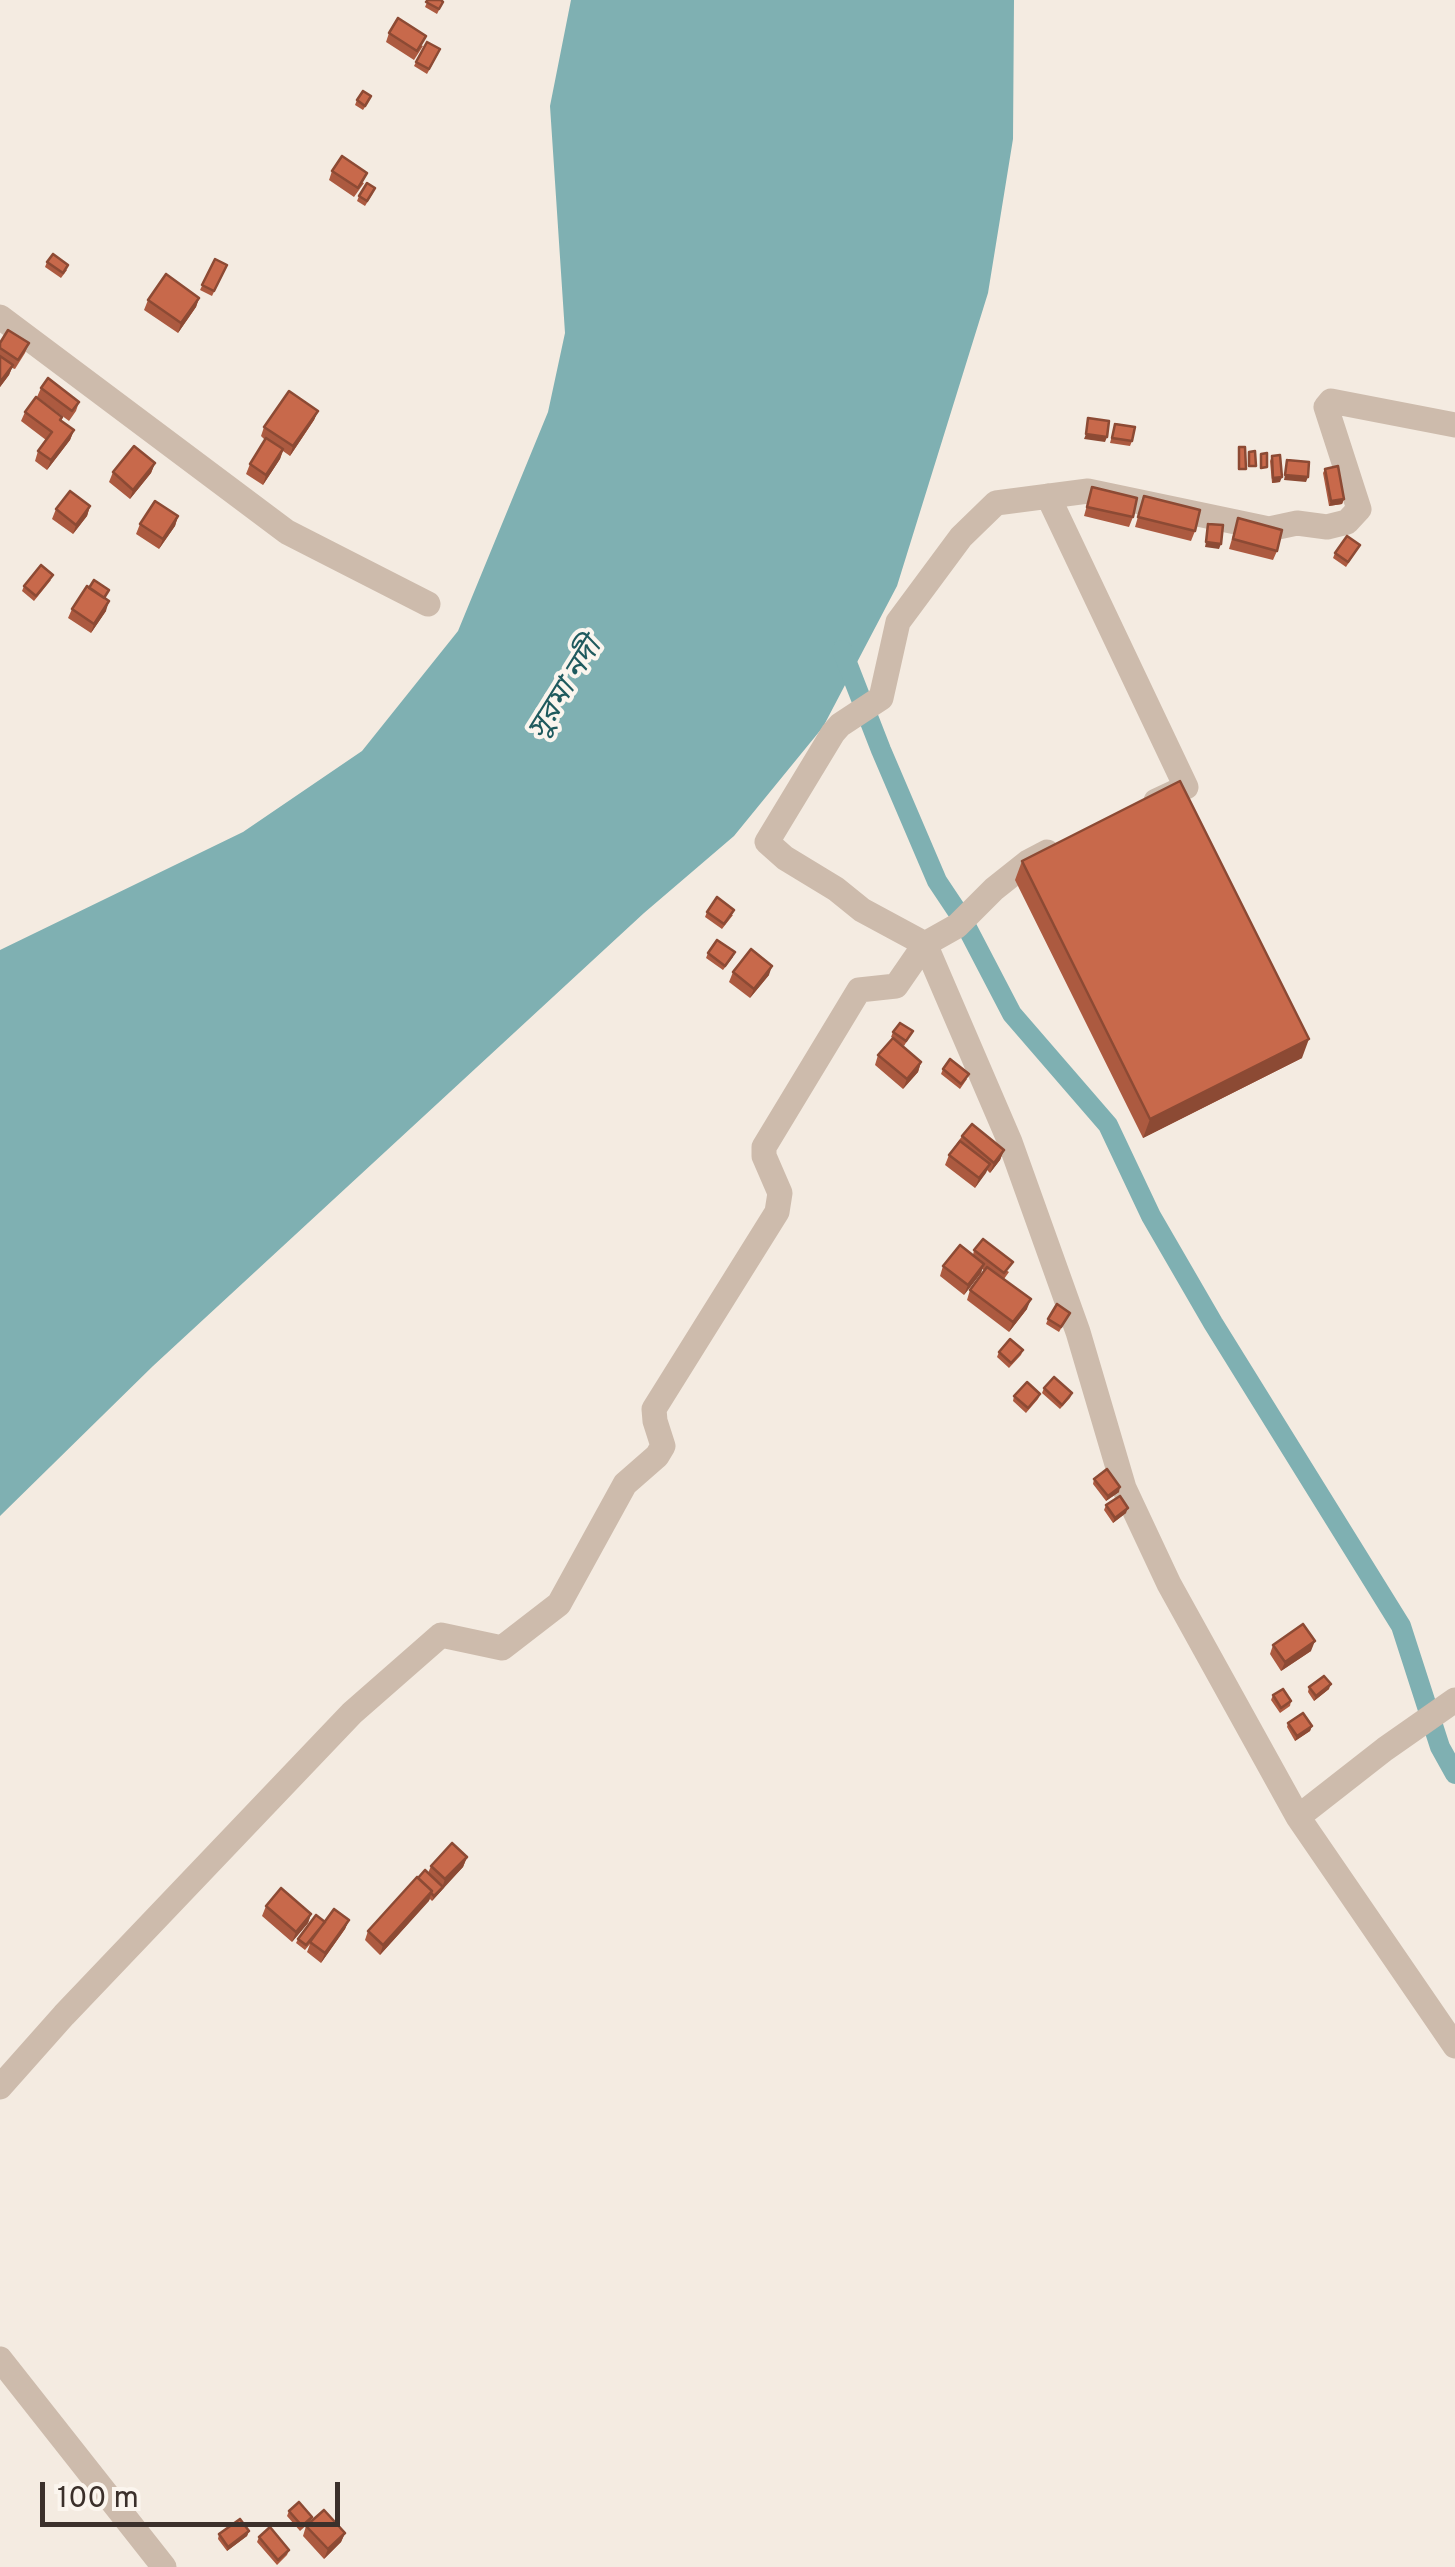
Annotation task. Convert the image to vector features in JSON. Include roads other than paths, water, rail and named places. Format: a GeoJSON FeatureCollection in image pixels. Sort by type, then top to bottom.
{"type":"FeatureCollection","features":[{"type":"Feature","properties":{"kind":"street"},"geometry":{"type":"LineString","coordinates":[[0,317],[287,532],[428,604]]}},
{"type":"Feature","properties":{"kind":"street"},"geometry":{"type":"LineString","coordinates":[[1455,425],[1331,401],[1326,407],[1359,509],[1347,522],[1327,527],[1296,524],[1270,529],[1088,490],[996,503],[961,537],[898,622],[881,698],[840,725],[767,842],[862,910],[926,944],[1010,1142],[1078,1332],[1124,1488],[1169,1584],[1298,1816],[1455,2046]]}},
{"type":"Feature","properties":{"kind":"street"},"geometry":{"type":"LineString","coordinates":[[1048,496],[1186,786],[1129,813]]}},
{"type":"Feature","properties":{"kind":"street"},"geometry":{"type":"LineString","coordinates":[[0,2086],[352,1713],[441,1636],[502,1648],[559,1604],[626,1484],[658,1456],[663,1446],[654,1409],[777,1212],[780,1193],[764,1147],[859,990],[896,986],[926,944],[957,926],[994,888],[1028,862],[1072,840]]}},
{"type":"Feature","properties":{"kind":"street"},"geometry":{"type":"LineString","coordinates":[[1298,1816],[1455,1700]]}},
{"type":"Feature","properties":{"kind":"street"},"geometry":{"type":"LineString","coordinates":[[0,2359],[164,2567]]}},
{"type":"Feature","properties":{"kind":"water","name":"সুরমা নদী"},"geometry":{"type":"Polygon","coordinates":[[[571,0],[1014,0],[1013,139],[988,293],[897,586],[823,727],[734,836],[644,913],[153,1366],[0,1516],[0,950],[243,832],[362,751],[458,631],[548,412],[565,333],[550,106],[571,0]]]}},
{"type":"Feature","properties":{"kind":"waterway"},"geometry":{"type":"LineString","coordinates":[[842,650],[937,881],[963,920],[1012,1014],[1108,1125],[1151,1216],[1213,1323],[1401,1626],[1440,1747],[1455,1774]]}}]}
